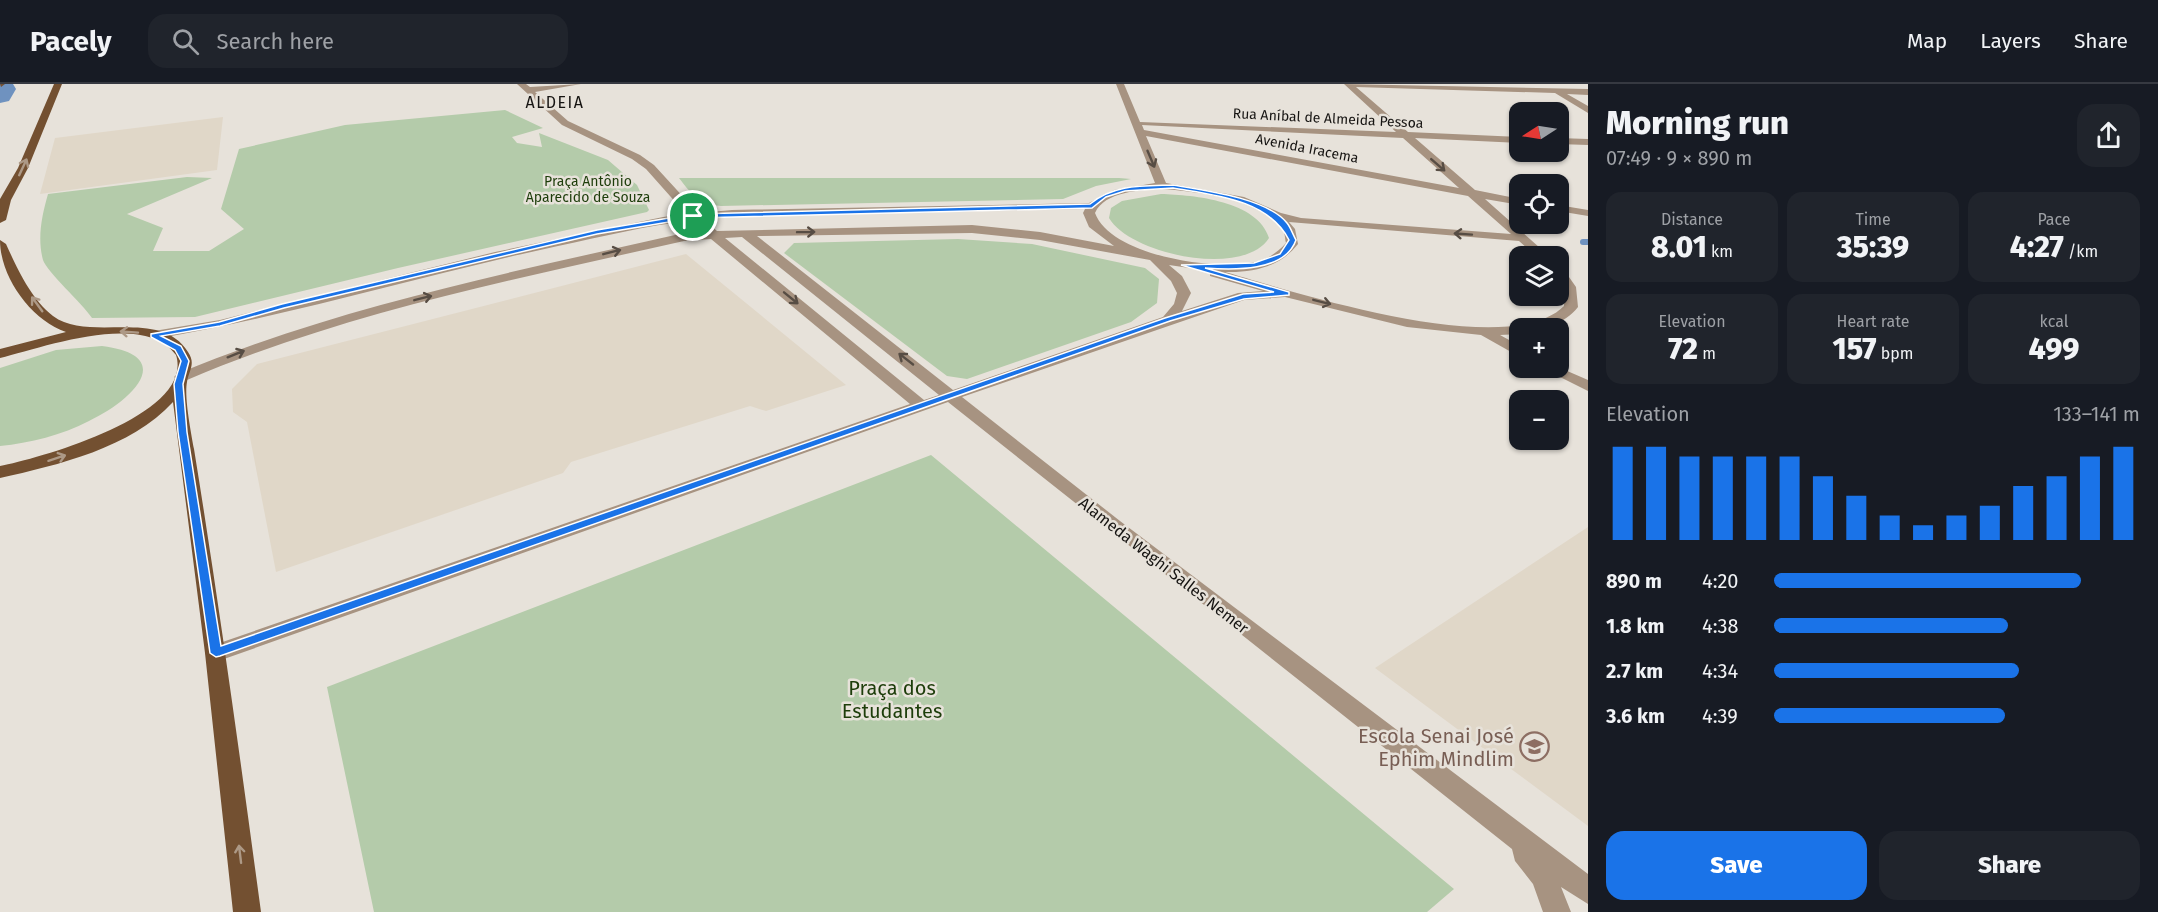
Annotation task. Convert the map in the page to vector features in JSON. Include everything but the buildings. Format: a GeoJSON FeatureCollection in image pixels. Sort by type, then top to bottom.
{"type":"FeatureCollection","features":[{"type":"Feature","properties":{"kind":"main road"},"geometry":{"type":"LineString","coordinates":[[0,220],[5,200],[23,168],[58,84]]}},
{"type":"Feature","properties":{"kind":"main road"},"geometry":{"type":"LineString","coordinates":[[0,244],[11,268],[46,317],[61,326],[86,333]]}},
{"type":"Feature","properties":{"kind":"main road"},"geometry":{"type":"LineString","coordinates":[[0,354],[43,341],[86,333],[130,332],[154,335],[172,343],[183,354],[185,361],[181,380],[183,432],[216,653],[247,912]]}},
{"type":"Feature","properties":{"kind":"main road"},"geometry":{"type":"LineString","coordinates":[[0,472],[55,459],[111,437],[153,411],[181,380]]}},
{"type":"Feature","properties":{"kind":"street"},"geometry":{"type":"LineString","coordinates":[[524,87],[577,84]]}},
{"type":"Feature","properties":{"kind":"street"},"geometry":{"type":"LineString","coordinates":[[1120,84],[1162,186]]}},
{"type":"Feature","properties":{"kind":"street"},"geometry":{"type":"LineString","coordinates":[[1349,84],[1588,92]]}},
{"type":"Feature","properties":{"kind":"street"},"geometry":{"type":"LineString","coordinates":[[1349,84],[1531,246]]}},
{"type":"Feature","properties":{"kind":"street"},"geometry":{"type":"LineString","coordinates":[[1544,84],[1588,110]]}},
{"type":"Feature","properties":{"kind":"street"},"geometry":{"type":"LineString","coordinates":[[524,87],[561,122],[636,157],[650,166],[693,216],[713,234],[922,406]]}},
{"type":"Feature","properties":{"kind":"street","name":"Rua Aníbal de Almeida Pessoa"},"geometry":{"type":"LineString","coordinates":[[1138,128],[1509,140]]}},
{"type":"Feature","properties":{"kind":"street","name":"Avenida Iracema"},"geometry":{"type":"LineString","coordinates":[[1138,128],[1509,200]]}},
{"type":"Feature","properties":{"kind":"street"},"geometry":{"type":"LineString","coordinates":[[1569,141],[1588,142]]}},
{"type":"Feature","properties":{"kind":"street"},"geometry":{"type":"LineString","coordinates":[[1168,320],[1180,305],[1184,293],[1177,279],[1149,256],[1119,245],[1098,230],[1091,218],[1092,206],[1099,199],[1117,191],[1162,186],[1224,195],[1274,215],[1301,221],[1522,238]]}},
{"type":"Feature","properties":{"kind":"street"},"geometry":{"type":"LineString","coordinates":[[154,335],[220,324],[282,307],[597,232],[693,216],[1092,206]]}},
{"type":"Feature","properties":{"kind":"street"},"geometry":{"type":"LineString","coordinates":[[1569,210],[1588,213]]}},
{"type":"Feature","properties":{"kind":"street"},"geometry":{"type":"LineString","coordinates":[[1185,265],[1235,267],[1277,259],[1287,252],[1292,240],[1287,228],[1274,215]]}},
{"type":"Feature","properties":{"kind":"street"},"geometry":{"type":"LineString","coordinates":[[181,380],[267,342],[349,318],[629,248],[713,234],[990,230],[1041,236],[1149,256],[1286,293],[1406,321],[1484,331],[1509,330]]}},
{"type":"Feature","properties":{"kind":"street","name":"Alameda Waghi Salles Nemer"},"geometry":{"type":"LineString","coordinates":[[745,233],[1113,525],[1588,891]]}},
{"type":"Feature","properties":{"kind":"street"},"geometry":{"type":"LineString","coordinates":[[1560,318],[1571,307],[1572,293],[1569,284]]}},
{"type":"Feature","properties":{"kind":"street"},"geometry":{"type":"LineString","coordinates":[[216,653],[1168,320],[1243,296],[1286,293]]}},
{"type":"Feature","properties":{"kind":"street"},"geometry":{"type":"LineString","coordinates":[[1484,331],[1509,346]]}},
{"type":"Feature","properties":{"kind":"street"},"geometry":{"type":"LineString","coordinates":[[1569,377],[1588,386]]}},
{"type":"Feature","properties":{"kind":"street"},"geometry":{"type":"LineString","coordinates":[[1494,820],[1543,876],[1557,912]]}},
{"type":"Feature","properties":{"kind":"shaded area"},"geometry":{"type":"Polygon","coordinates":[[[223,117],[217,170],[40,194],[55,138],[223,117]]]}},
{"type":"Feature","properties":{"kind":"shaded area"},"geometry":{"type":"Polygon","coordinates":[[[686,254],[846,385],[766,411],[750,406],[571,462],[563,473],[276,572],[247,422],[233,412],[232,389],[257,364],[686,254]]]}},
{"type":"Feature","properties":{"kind":"shaded area","name":"Escola Senai José Ephim Mindlim"},"geometry":{"type":"Polygon","coordinates":[[[1588,527],[1588,826],[1375,668],[1588,527]]]}},
{"type":"Feature","properties":{"kind":"green space","name":"Praça Antônio Aparecido de Souza"},"geometry":{"type":"Polygon","coordinates":[[[505,110],[543,128],[512,137],[517,143],[542,147],[539,133],[608,160],[637,185],[649,210],[195,317],[92,318],[43,260],[40,235],[48,194],[187,177],[212,178],[127,214],[163,228],[153,251],[209,251],[244,229],[221,209],[239,149],[345,125],[505,110]]]}},
{"type":"Feature","properties":{"kind":"green space"},"geometry":{"type":"Polygon","coordinates":[[[679,178],[1131,179],[1096,186],[1063,199],[721,206],[707,203],[697,197],[679,178]]]}},
{"type":"Feature","properties":{"kind":"green space"},"geometry":{"type":"Polygon","coordinates":[[[1161,194],[1207,199],[1239,208],[1263,226],[1269,238],[1256,250],[1237,257],[1213,259],[1188,257],[1140,242],[1121,231],[1109,218],[1111,208],[1122,201],[1161,194]]]}},
{"type":"Feature","properties":{"kind":"green space"},"geometry":{"type":"Polygon","coordinates":[[[958,239],[1032,244],[1145,268],[1159,279],[1157,303],[1131,322],[967,379],[947,376],[784,253],[794,243],[958,239]]]}},
{"type":"Feature","properties":{"kind":"green space"},"geometry":{"type":"Polygon","coordinates":[[[102,346],[126,351],[139,359],[143,369],[140,380],[132,392],[105,413],[79,426],[46,438],[0,446],[0,368],[56,350],[102,346]]]}},
{"type":"Feature","properties":{"kind":"green space","name":"Praça dos Estudantes"},"geometry":{"type":"Polygon","coordinates":[[[931,455],[1454,889],[1427,912],[374,912],[327,687],[931,455]]]}},
{"type":"Feature","properties":{"kind":"waterway"},"geometry":{"type":"LineString","coordinates":[[0,95],[3,89]]}},
{"type":"Feature","properties":{"kind":"waterway"},"geometry":{"type":"LineString","coordinates":[[1583,242],[1588,242]]}},
{"type":"Feature","properties":{"kind":"place","name":"Escola Senai José Ephim Mindlim"},"geometry":{"type":"Point","coordinates":[1535,747]}},
{"type":"Feature","properties":{"kind":"district","name":"ALDEIA"},"geometry":{"type":"Point","coordinates":[555,102]}},
{"type":"Feature","properties":{"kind":"route"},"geometry":{"type":"LineString","coordinates":[[1173,186],[1224,195],[1255,205],[1284,223],[1290,232],[1292,244],[1287,252],[1277,259],[1245,267],[1185,265],[1286,293],[1243,296],[1168,320],[216,653],[183,432],[179,384],[185,369],[185,361],[178,348],[154,335],[220,324],[282,307],[597,232],[693,216],[732,213],[1092,206],[1104,196],[1125,189],[1173,186]]}}]}
